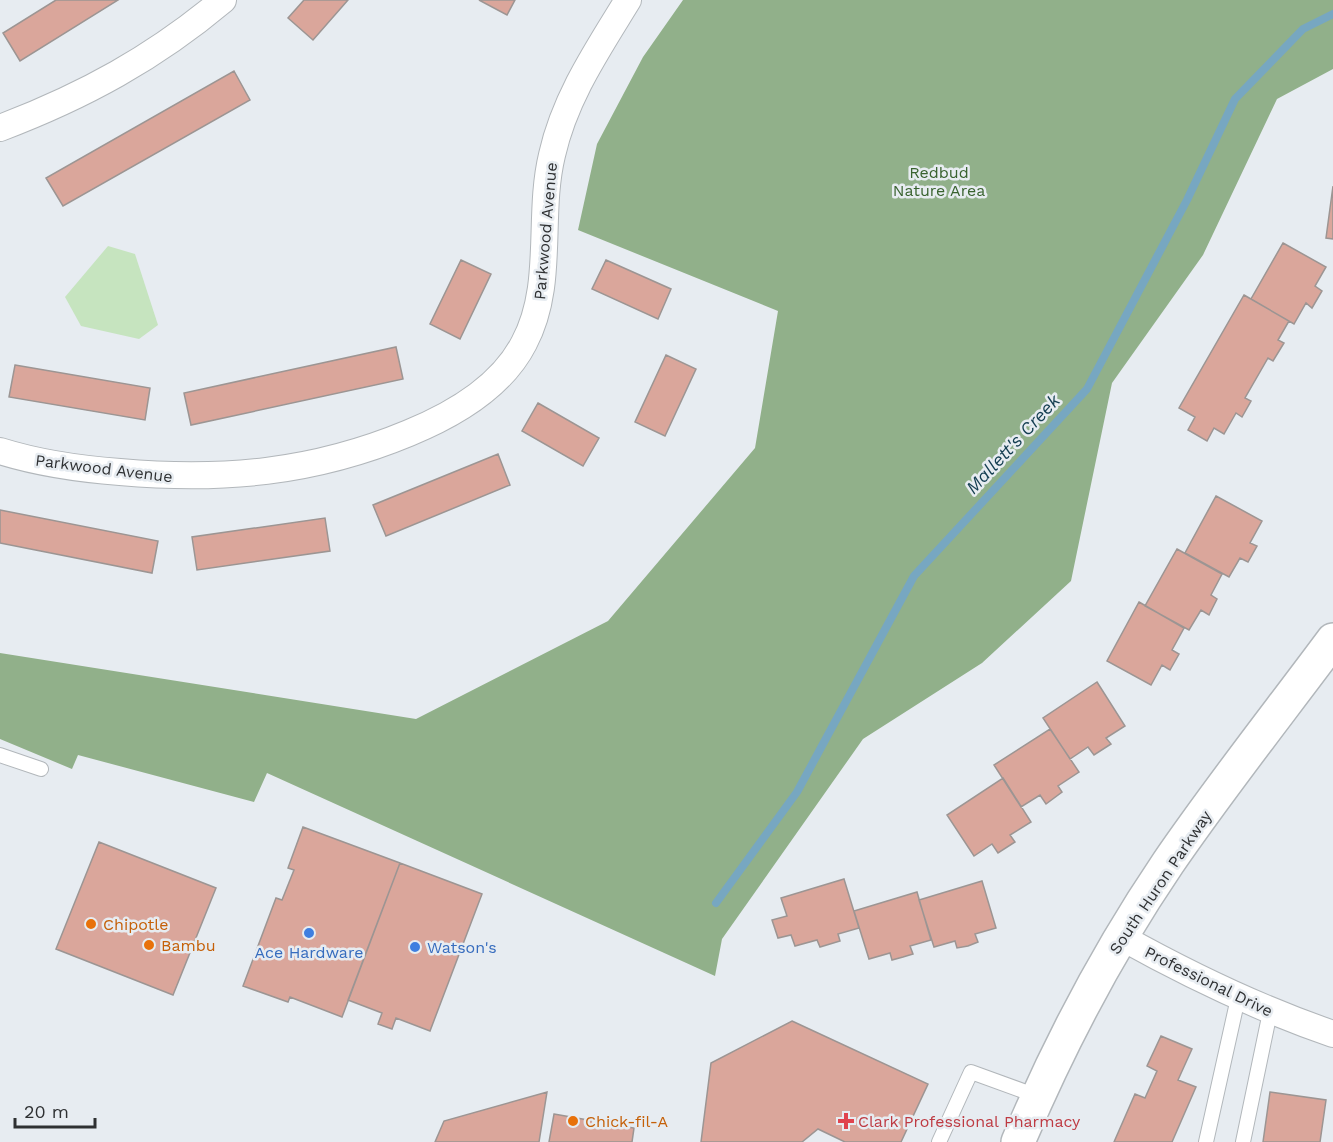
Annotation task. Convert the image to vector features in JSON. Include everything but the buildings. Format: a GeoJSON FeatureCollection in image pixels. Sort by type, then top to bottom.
{"type":"FeatureCollection","features":[{"type":"Feature","properties":{"kind":"main road","name":"South Huron Parkway"},"geometry":{"type":"LineString","coordinates":[[1018,1142],[1037,1096],[1121,937],[1169,862],[1333,640]]}},
{"type":"Feature","properties":{"kind":"street"},"geometry":{"type":"LineString","coordinates":[[0,128],[53,108],[124,72],[192,26],[223,0]]}},
{"type":"Feature","properties":{"kind":"street","name":"Parkwood Avenue"},"geometry":{"type":"LineString","coordinates":[[0,451],[22,458],[94,470],[176,477],[252,474],[323,463],[436,422],[477,398],[524,345],[536,315],[543,279],[546,197],[552,155],[567,109],[584,72],[628,0]]}},
{"type":"Feature","properties":{"kind":"street","name":"Professional Drive"},"geometry":{"type":"LineString","coordinates":[[1121,937],[1238,998],[1333,1034]]}},
{"type":"Feature","properties":{"kind":"lane"},"geometry":{"type":"LineString","coordinates":[[0,755],[40,769]]}},
{"type":"Feature","properties":{"kind":"lane"},"geometry":{"type":"LineString","coordinates":[[1206,1142],[1238,998]]}},
{"type":"Feature","properties":{"kind":"lane"},"geometry":{"type":"LineString","coordinates":[[1243,1142],[1270,1012]]}},
{"type":"Feature","properties":{"kind":"lane"},"geometry":{"type":"LineString","coordinates":[[939,1142],[971,1072],[1037,1096]]}},
{"type":"Feature","properties":{"kind":"green space","name":"Redbud Nature Area"},"geometry":{"type":"Polygon","coordinates":[[[683,0],[1333,0],[1333,69],[1277,99],[1203,255],[1112,383],[1071,581],[982,663],[863,739],[722,939],[715,976],[267,773],[254,802],[78,755],[72,769],[0,739],[0,653],[416,719],[608,621],[755,448],[778,311],[578,230],[597,144],[643,57],[683,0]]]}},
{"type":"Feature","properties":{"kind":"green space"},"geometry":{"type":"Polygon","coordinates":[[[108,246],[135,254],[158,325],[139,339],[81,326],[65,297],[108,246]]]}},
{"type":"Feature","properties":{"kind":"waterway","name":"Mallett's Creek"},"geometry":{"type":"LineString","coordinates":[[716,903],[797,792],[914,576],[1087,389],[1187,200],[1235,99],[1303,29],[1333,14]]}},
{"type":"Feature","properties":{"kind":"place","name":"Chipotle"},"geometry":{"type":"Point","coordinates":[91,924]}},
{"type":"Feature","properties":{"kind":"place","name":"Ace Hardware"},"geometry":{"type":"Point","coordinates":[309,933]}},
{"type":"Feature","properties":{"kind":"place","name":"Bambu"},"geometry":{"type":"Point","coordinates":[149,945]}},
{"type":"Feature","properties":{"kind":"place","name":"Watson's"},"geometry":{"type":"Point","coordinates":[415,947]}},
{"type":"Feature","properties":{"kind":"place","name":"Chick-fil-A"},"geometry":{"type":"Point","coordinates":[573,1121]}},
{"type":"Feature","properties":{"kind":"place","name":"Clark Professional Pharmacy"},"geometry":{"type":"Point","coordinates":[846,1121]}}]}
